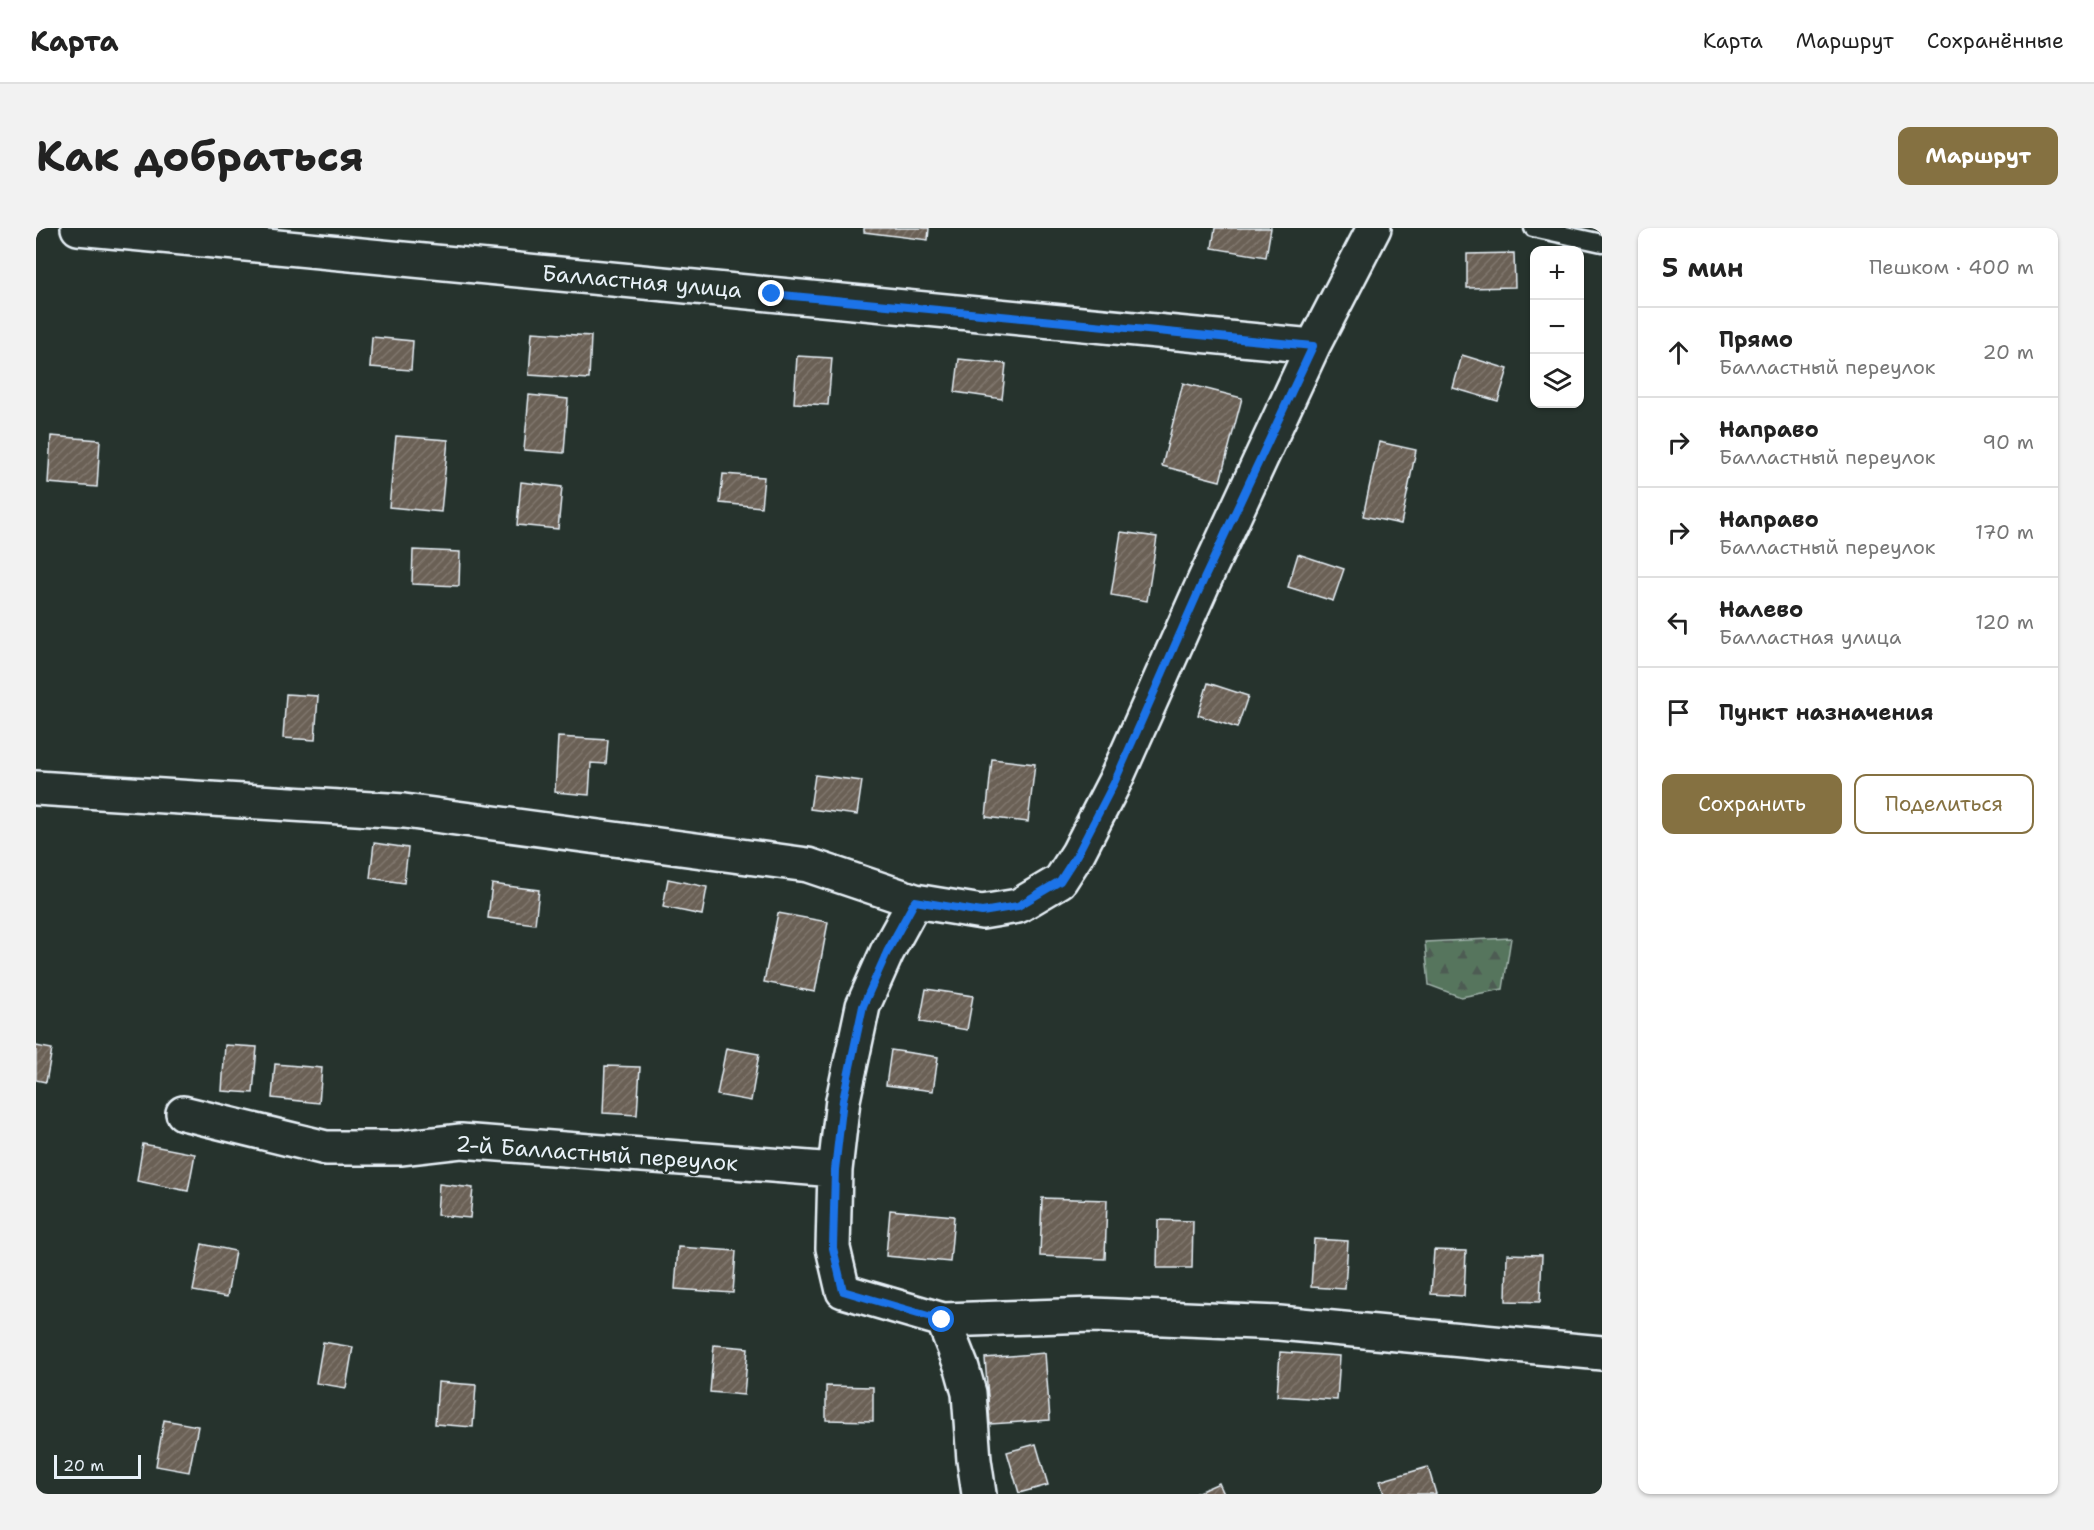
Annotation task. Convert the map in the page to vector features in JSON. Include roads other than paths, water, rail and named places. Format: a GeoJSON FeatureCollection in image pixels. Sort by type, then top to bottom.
{"type":"FeatureCollection","features":[{"type":"Feature","properties":{"kind":"street","name":"Балластная улица"},"geometry":{"type":"LineString","coordinates":[[78,228],[1313,346]]}},
{"type":"Feature","properties":{"kind":"street"},"geometry":{"type":"LineString","coordinates":[[36,788],[416,812],[808,865],[915,901],[982,912],[1018,906],[1060,881],[1078,853],[1115,781],[1204,579],[1313,346],[1374,228]]}},
{"type":"Feature","properties":{"kind":"street"},"geometry":{"type":"LineString","coordinates":[[915,901],[887,952],[863,1006],[843,1100],[835,1170],[833,1248],[843,1291],[942,1320],[1093,1315],[1279,1323],[1602,1353]]}},
{"type":"Feature","properties":{"kind":"street","name":"2-й Балластный переулок"},"geometry":{"type":"LineString","coordinates":[[183,1113],[326,1148],[400,1148],[461,1141],[835,1170]]}},
{"type":"Feature","properties":{"kind":"street"},"geometry":{"type":"LineString","coordinates":[[942,1320],[962,1368],[969,1393],[979,1494]]}},
{"type":"Feature","properties":{"kind":"lane"},"geometry":{"type":"LineString","coordinates":[[1533,228],[1602,243]]}}]}
